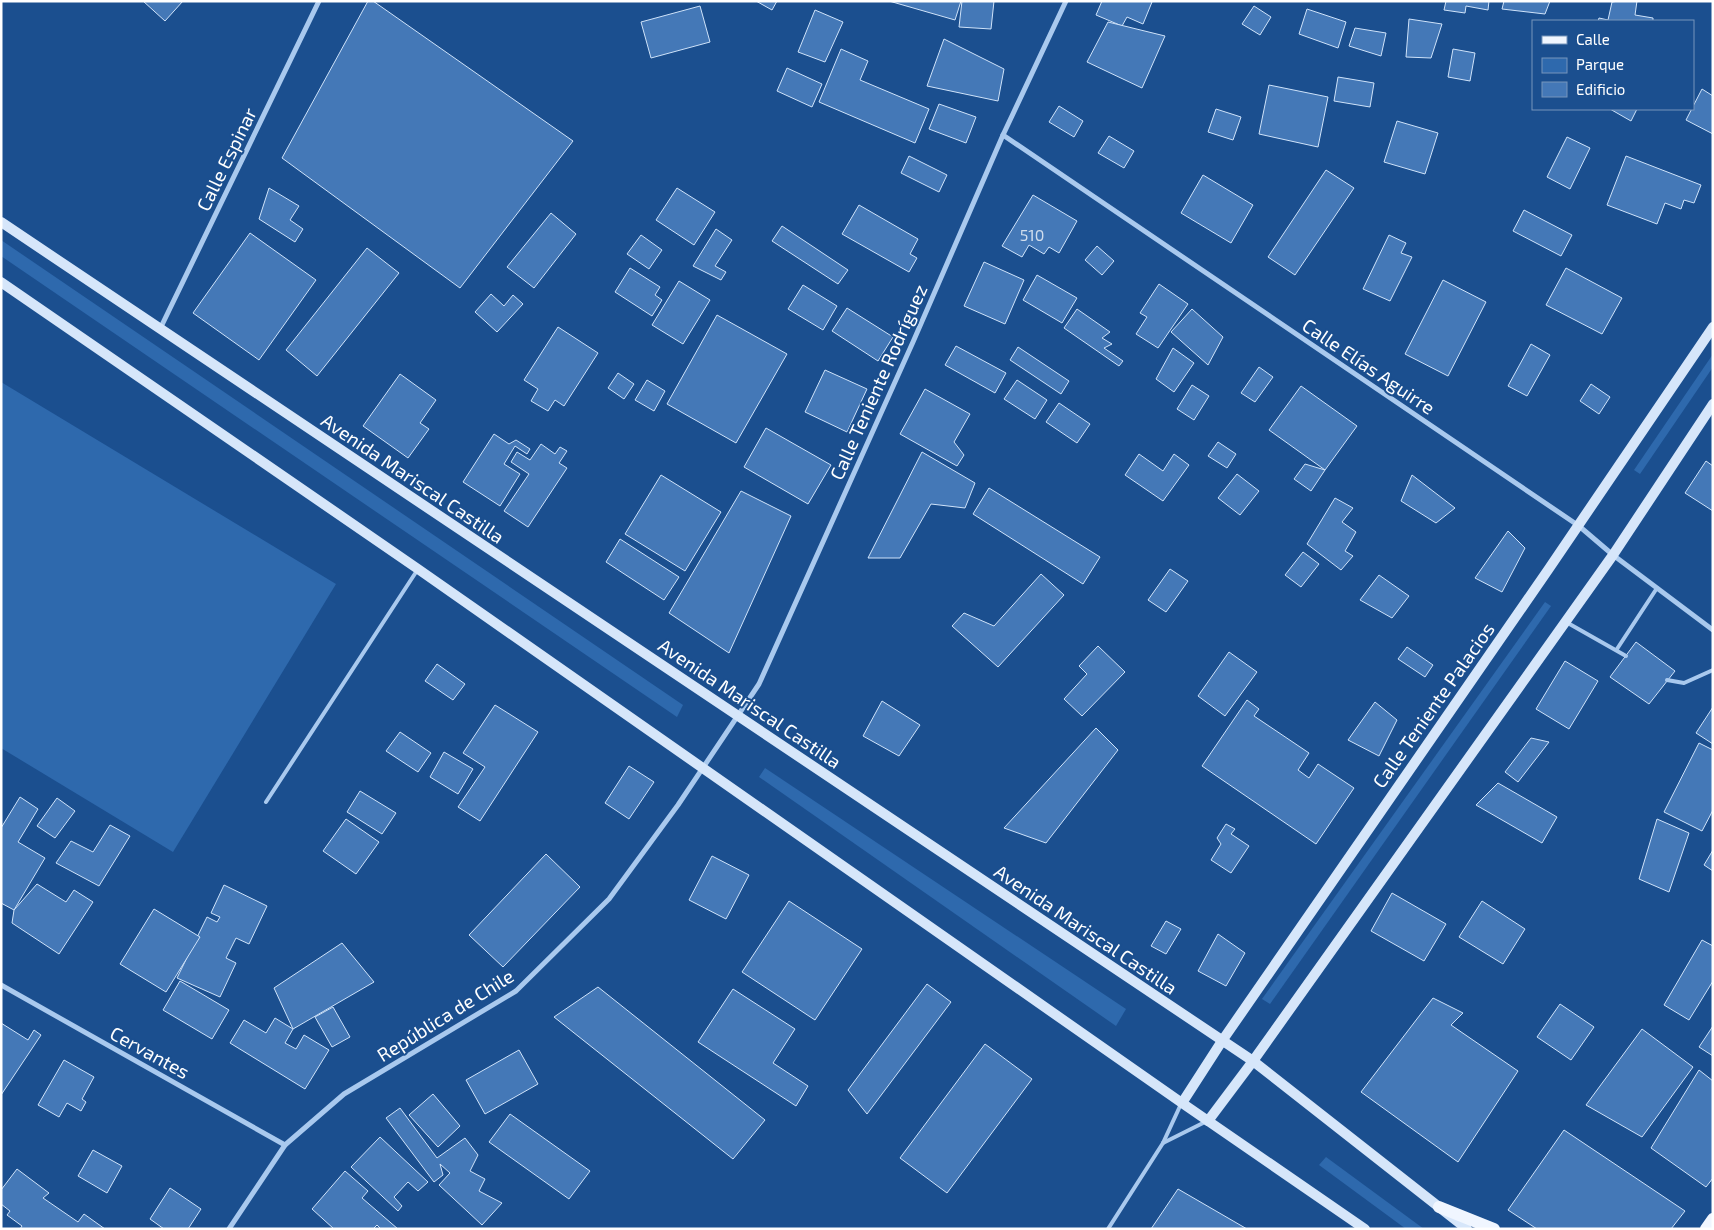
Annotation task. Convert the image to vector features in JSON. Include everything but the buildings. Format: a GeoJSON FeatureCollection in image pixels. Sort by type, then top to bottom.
{"type":"FeatureCollection","features":[{"type":"Feature","properties":{"kind":"main road","name":"Avenida Mariscal Castilla"},"geometry":{"type":"LineString","coordinates":[[1,222],[1253,1061],[1467,1229]]}},
{"type":"Feature","properties":{"kind":"main road"},"geometry":{"type":"LineString","coordinates":[[1,282],[702,766],[1365,1229]]}},
{"type":"Feature","properties":{"kind":"main road","name":"Calle Teniente Palacios"},"geometry":{"type":"LineString","coordinates":[[1182,1103],[1222,1041],[1579,526],[1713,327]]}},
{"type":"Feature","properties":{"kind":"main road"},"geometry":{"type":"LineString","coordinates":[[1208,1120],[1253,1061],[1612,555],[1713,404]]}},
{"type":"Feature","properties":{"kind":"main road"},"geometry":{"type":"LineString","coordinates":[[1438,1207],[1494,1229]]}},
{"type":"Feature","properties":{"kind":"main road"},"geometry":{"type":"LineString","coordinates":[[1706,1229],[1713,1219]]}},
{"type":"Feature","properties":{"kind":"street","name":"Calle Espinar"},"geometry":{"type":"LineString","coordinates":[[160,330],[319,1]]}},
{"type":"Feature","properties":{"kind":"street","name":"Calle Teniente Rodríguez"},"geometry":{"type":"LineString","coordinates":[[702,766],[763,675],[913,342],[1002,135],[1066,1]]}},
{"type":"Feature","properties":{"kind":"street","name":"Calle Elías Aguirre"},"geometry":{"type":"LineString","coordinates":[[1002,135],[1579,526],[1612,555],[1713,630]]}},
{"type":"Feature","properties":{"kind":"street","name":"República de Chile"},"geometry":{"type":"LineString","coordinates":[[229,1229],[285,1144],[344,1094],[516,992],[609,899],[678,805],[702,766]]}},
{"type":"Feature","properties":{"kind":"street","name":"Cervantes"},"geometry":{"type":"LineString","coordinates":[[1,985],[285,1144]]}},
{"type":"Feature","properties":{"kind":"lane"},"geometry":{"type":"LineString","coordinates":[[266,802],[418,569]]}},
{"type":"Feature","properties":{"kind":"lane"},"geometry":{"type":"LineString","coordinates":[[1617,649],[1657,588]]}},
{"type":"Feature","properties":{"kind":"lane"},"geometry":{"type":"LineString","coordinates":[[1564,621],[1617,649],[1626,656]]}},
{"type":"Feature","properties":{"kind":"lane"},"geometry":{"type":"LineString","coordinates":[[1667,680],[1684,683],[1713,670]]}},
{"type":"Feature","properties":{"kind":"lane"},"geometry":{"type":"LineString","coordinates":[[1108,1229],[1163,1143],[1182,1103]]}},
{"type":"Feature","properties":{"kind":"lane"},"geometry":{"type":"LineString","coordinates":[[1163,1143],[1208,1120]]}},
{"type":"Feature","properties":{"kind":"green space"},"geometry":{"type":"Polygon","coordinates":[[[1,240],[683,705],[677,717],[1,256],[1,240]]]}},
{"type":"Feature","properties":{"kind":"green space"},"geometry":{"type":"Polygon","coordinates":[[[1713,354],[1713,367],[1640,474],[1634,470],[1713,354]]]}},
{"type":"Feature","properties":{"kind":"green space"},"geometry":{"type":"Polygon","coordinates":[[[1,382],[336,584],[173,852],[1,748],[1,382]]]}},
{"type":"Feature","properties":{"kind":"green space"},"geometry":{"type":"Polygon","coordinates":[[[1545,602],[1551,606],[1270,1004],[1262,999],[1545,602]]]}},
{"type":"Feature","properties":{"kind":"green space"},"geometry":{"type":"Polygon","coordinates":[[[765,768],[1126,1009],[1116,1026],[759,777],[765,768]]]}},
{"type":"Feature","properties":{"kind":"green space"},"geometry":{"type":"Polygon","coordinates":[[[1326,1157],[1424,1229],[1406,1229],[1319,1165],[1326,1157]]]}}]}
